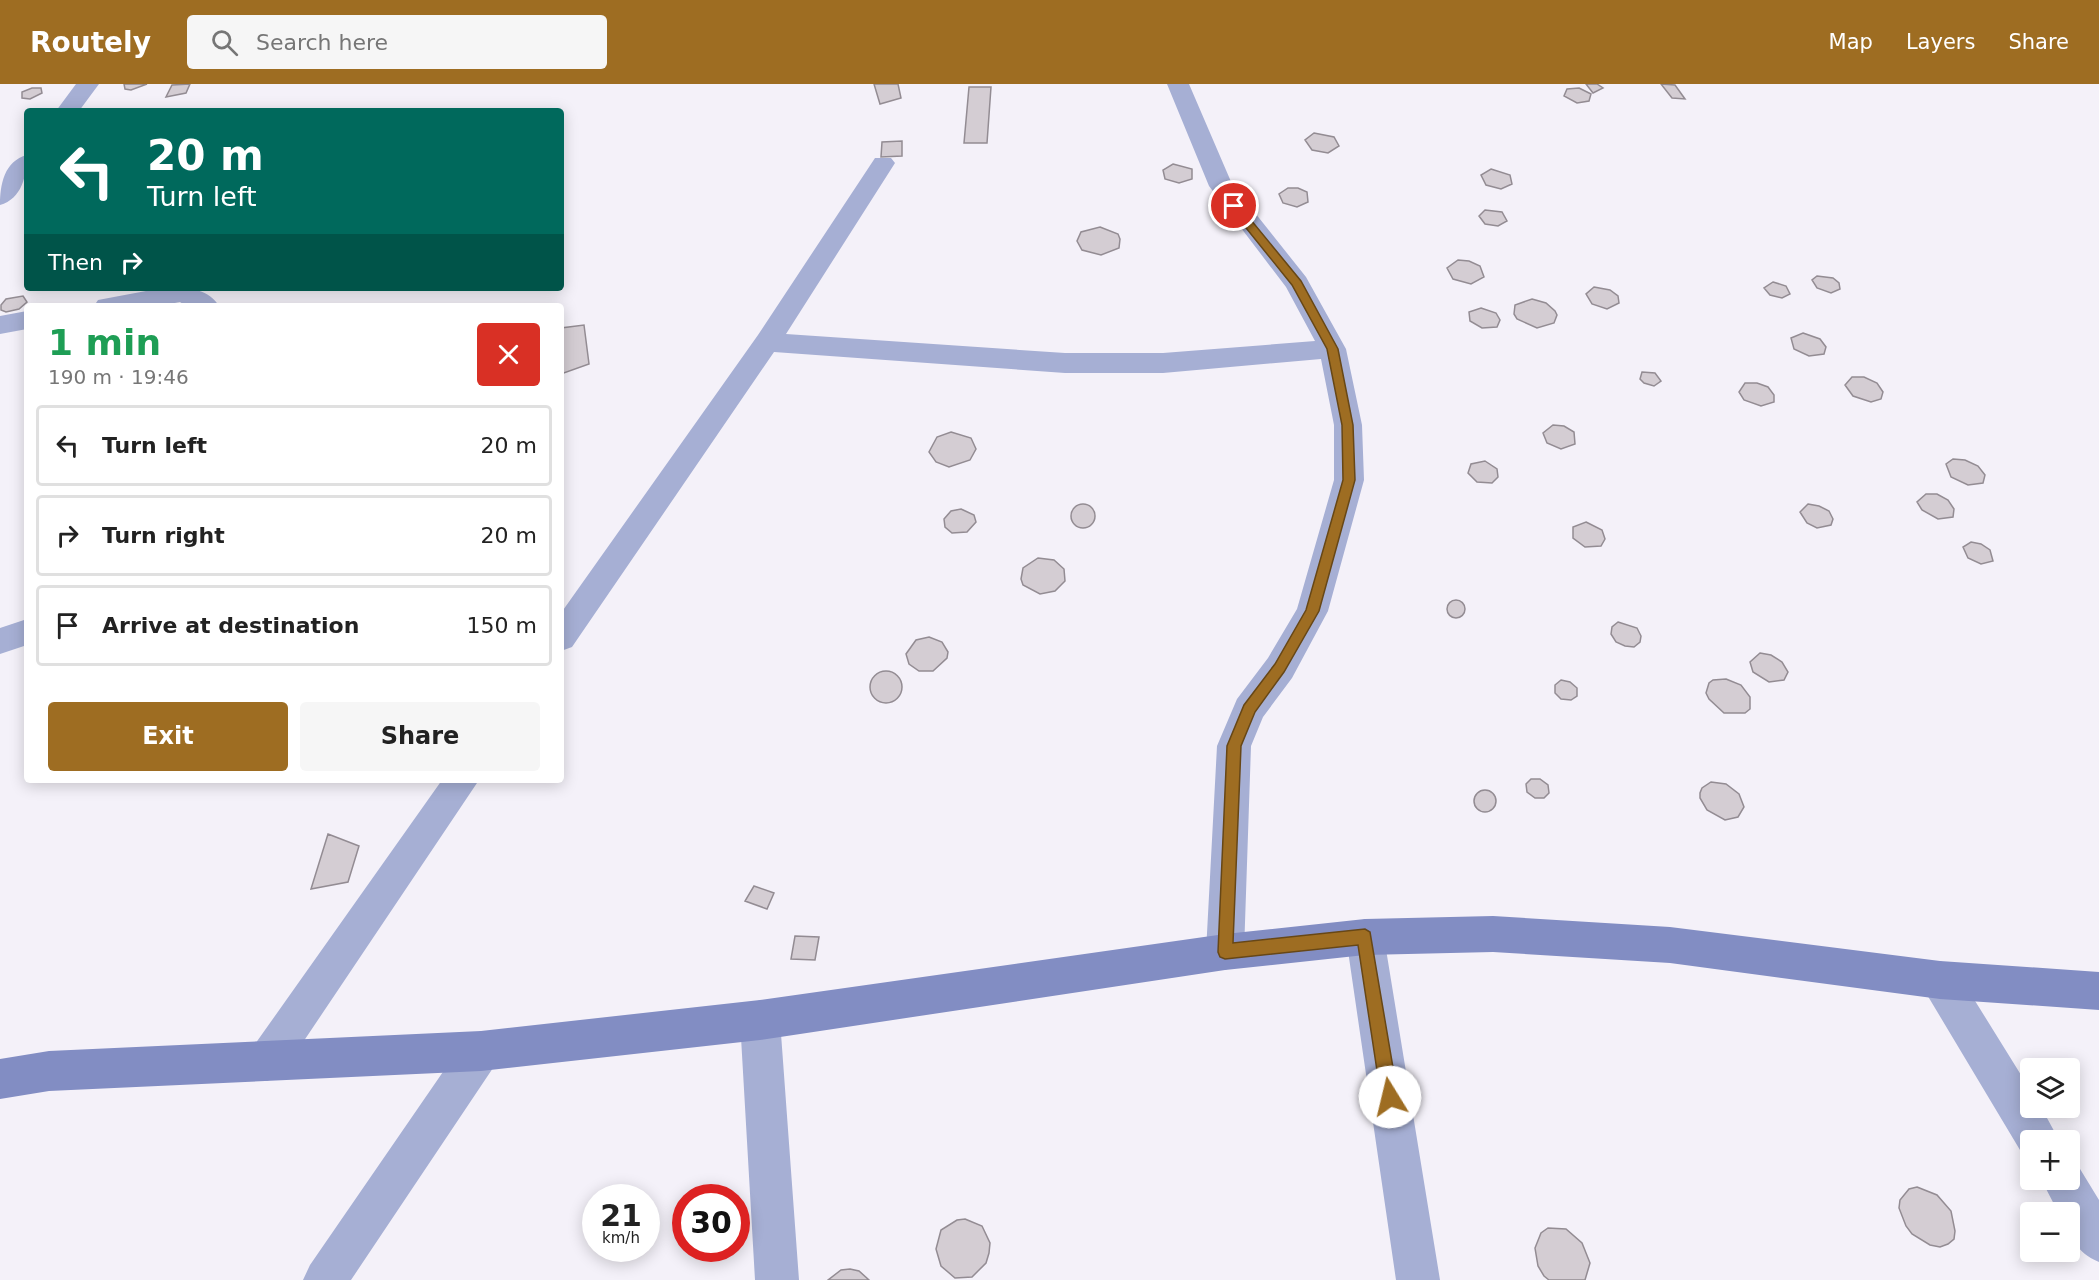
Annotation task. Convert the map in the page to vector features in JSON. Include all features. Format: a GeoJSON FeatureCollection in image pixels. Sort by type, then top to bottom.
{"type":"FeatureCollection","features":[{"type":"Feature","properties":{"kind":"main road"},"geometry":{"type":"LineString","coordinates":[[0,1079],[49,1071],[481,1051],[760,1020],[1225,952],[1365,937],[1493,934],[1670,945],[1940,980],[2099,991]]}},
{"type":"Feature","properties":{"kind":"street"},"geometry":{"type":"LineString","coordinates":[[69,108],[88,84]]}},
{"type":"Feature","properties":{"kind":"street"},"geometry":{"type":"LineString","coordinates":[[1178,84],[1221,186],[1297,284],[1333,349],[1348,425],[1349,480],[1312,611],[1280,668],[1249,709],[1234,746],[1225,952]]}},
{"type":"Feature","properties":{"kind":"street"},"geometry":{"type":"LineString","coordinates":[[564,634],[767,342],[883,163]]}},
{"type":"Feature","properties":{"kind":"street"},"geometry":{"type":"LineString","coordinates":[[0,197],[24,166]]}},
{"type":"Feature","properties":{"kind":"street"},"geometry":{"type":"LineString","coordinates":[[125,303],[183,293],[201,303]]}},
{"type":"Feature","properties":{"kind":"street"},"geometry":{"type":"LineString","coordinates":[[0,325],[24,321]]}},
{"type":"Feature","properties":{"kind":"street"},"geometry":{"type":"LineString","coordinates":[[767,342],[1065,363],[1162,363],[1333,349]]}},
{"type":"Feature","properties":{"kind":"street"},"geometry":{"type":"LineString","coordinates":[[0,641],[24,633]]}},
{"type":"Feature","properties":{"kind":"street"},"geometry":{"type":"LineString","coordinates":[[267,1061],[460,783]]}},
{"type":"Feature","properties":{"kind":"street"},"geometry":{"type":"LineString","coordinates":[[1365,937],[1418,1280]]}},
{"type":"Feature","properties":{"kind":"street"},"geometry":{"type":"LineString","coordinates":[[1940,980],[2032,1130]]}},
{"type":"Feature","properties":{"kind":"street"},"geometry":{"type":"LineString","coordinates":[[760,1020],[777,1280]]}},
{"type":"Feature","properties":{"kind":"street"},"geometry":{"type":"LineString","coordinates":[[325,1280],[481,1051]]}},
{"type":"Feature","properties":{"kind":"street"},"geometry":{"type":"LineString","coordinates":[[2069,1190],[2099,1240]]}},
{"type":"Feature","properties":{"kind":"building"},"geometry":{"type":"Polygon","coordinates":[[[124,84],[147,84],[131,90],[125,89],[124,84]]]}},
{"type":"Feature","properties":{"kind":"building"},"geometry":{"type":"Polygon","coordinates":[[[190,84],[186,93],[166,97],[172,85],[190,84]]]}},
{"type":"Feature","properties":{"kind":"building"},"geometry":{"type":"Polygon","coordinates":[[[874,84],[898,84],[901,98],[880,104],[874,84]]]}},
{"type":"Feature","properties":{"kind":"building"},"geometry":{"type":"Polygon","coordinates":[[[1586,84],[1597,84],[1603,88],[1593,93],[1586,84]]]}},
{"type":"Feature","properties":{"kind":"building"},"geometry":{"type":"Polygon","coordinates":[[[1661,84],[1675,85],[1685,99],[1672,98],[1661,84]]]}},
{"type":"Feature","properties":{"kind":"building"},"geometry":{"type":"Polygon","coordinates":[[[969,87],[991,87],[987,143],[964,143],[969,87]]]}},
{"type":"Feature","properties":{"kind":"building"},"geometry":{"type":"Polygon","coordinates":[[[32,88],[41,88],[42,93],[30,99],[22,98],[22,92],[32,88]]]}},
{"type":"Feature","properties":{"kind":"building"},"geometry":{"type":"Polygon","coordinates":[[[1579,88],[1591,94],[1589,101],[1577,103],[1564,96],[1567,89],[1579,88]]]}},
{"type":"Feature","properties":{"kind":"building"},"geometry":{"type":"Polygon","coordinates":[[[1314,133],[1334,137],[1339,146],[1328,153],[1312,150],[1305,140],[1314,133]]]}},
{"type":"Feature","properties":{"kind":"building"},"geometry":{"type":"Polygon","coordinates":[[[902,141],[902,156],[881,157],[882,142],[902,141]]]}},
{"type":"Feature","properties":{"kind":"building"},"geometry":{"type":"Polygon","coordinates":[[[1173,164],[1192,169],[1192,179],[1179,183],[1165,179],[1163,170],[1173,164]]]}},
{"type":"Feature","properties":{"kind":"building"},"geometry":{"type":"Polygon","coordinates":[[[1491,169],[1510,175],[1512,184],[1501,189],[1486,185],[1481,175],[1491,169]]]}},
{"type":"Feature","properties":{"kind":"building"},"geometry":{"type":"Polygon","coordinates":[[[1288,188],[1298,188],[1307,192],[1308,202],[1297,207],[1283,203],[1279,194],[1288,188]]]}},
{"type":"Feature","properties":{"kind":"building"},"geometry":{"type":"Polygon","coordinates":[[[1485,210],[1502,212],[1507,221],[1498,226],[1485,224],[1479,216],[1485,210]]]}},
{"type":"Feature","properties":{"kind":"building"},"geometry":{"type":"Polygon","coordinates":[[[1100,227],[1118,234],[1119,248],[1101,255],[1082,250],[1077,241],[1081,232],[1100,227]]]}},
{"type":"Feature","properties":{"kind":"building"},"geometry":{"type":"Polygon","coordinates":[[[1458,260],[1469,261],[1480,266],[1484,277],[1471,284],[1453,279],[1447,268],[1458,260]]]}},
{"type":"Feature","properties":{"kind":"building"},"geometry":{"type":"Polygon","coordinates":[[[1817,276],[1833,278],[1839,283],[1840,289],[1831,293],[1817,288],[1812,280],[1817,276]]]}},
{"type":"Feature","properties":{"kind":"building"},"geometry":{"type":"Polygon","coordinates":[[[1773,282],[1786,286],[1790,294],[1782,298],[1770,295],[1764,288],[1773,282]]]}},
{"type":"Feature","properties":{"kind":"building"},"geometry":{"type":"Polygon","coordinates":[[[1594,287],[1610,290],[1618,296],[1619,303],[1607,309],[1592,304],[1586,294],[1594,287]]]}},
{"type":"Feature","properties":{"kind":"building"},"geometry":{"type":"Polygon","coordinates":[[[23,296],[27,302],[19,309],[6,312],[1,310],[1,305],[6,299],[23,296]]]}},
{"type":"Feature","properties":{"kind":"building"},"geometry":{"type":"Polygon","coordinates":[[[1532,299],[1546,303],[1555,311],[1557,315],[1554,323],[1537,328],[1517,319],[1514,314],[1515,305],[1532,299]]]}},
{"type":"Feature","properties":{"kind":"building"},"geometry":{"type":"Polygon","coordinates":[[[1481,308],[1496,313],[1500,320],[1497,327],[1482,328],[1470,321],[1469,312],[1481,308]]]}},
{"type":"Feature","properties":{"kind":"building"},"geometry":{"type":"Polygon","coordinates":[[[584,325],[589,364],[564,373],[564,328],[584,325]]]}},
{"type":"Feature","properties":{"kind":"building"},"geometry":{"type":"Polygon","coordinates":[[[1803,333],[1820,339],[1826,347],[1824,354],[1809,356],[1794,349],[1791,338],[1803,333]]]}},
{"type":"Feature","properties":{"kind":"building"},"geometry":{"type":"Polygon","coordinates":[[[1642,372],[1655,373],[1661,381],[1654,386],[1644,383],[1640,379],[1642,372]]]}},
{"type":"Feature","properties":{"kind":"building"},"geometry":{"type":"Polygon","coordinates":[[[1852,377],[1864,377],[1877,383],[1883,392],[1881,399],[1871,402],[1853,396],[1845,385],[1852,377]]]}},
{"type":"Feature","properties":{"kind":"building"},"geometry":{"type":"Polygon","coordinates":[[[1745,383],[1757,383],[1768,387],[1774,395],[1774,402],[1761,406],[1744,400],[1739,392],[1745,383]]]}},
{"type":"Feature","properties":{"kind":"building"},"geometry":{"type":"Polygon","coordinates":[[[1553,425],[1564,426],[1574,432],[1575,444],[1561,449],[1547,443],[1543,433],[1553,425]]]}},
{"type":"Feature","properties":{"kind":"building"},"geometry":{"type":"Polygon","coordinates":[[[951,432],[971,438],[976,449],[970,460],[949,467],[936,462],[929,452],[937,437],[951,432]]]}},
{"type":"Feature","properties":{"kind":"building"},"geometry":{"type":"Polygon","coordinates":[[[1953,459],[1965,460],[1978,466],[1985,475],[1983,483],[1968,485],[1951,477],[1946,464],[1953,459]]]}},
{"type":"Feature","properties":{"kind":"building"},"geometry":{"type":"Polygon","coordinates":[[[1485,461],[1497,469],[1498,477],[1492,483],[1477,482],[1468,473],[1471,464],[1485,461]]]}},
{"type":"Feature","properties":{"kind":"building"},"geometry":{"type":"Polygon","coordinates":[[[1926,494],[1937,494],[1948,500],[1954,509],[1953,517],[1938,519],[1922,510],[1917,502],[1926,494]]]}},
{"type":"Feature","properties":{"kind":"building"},"geometry":{"type":"Polygon","coordinates":[[[1083,504],[1092,507],[1095,516],[1092,525],[1083,528],[1074,525],[1071,516],[1074,507],[1083,504]]]}},
{"type":"Feature","properties":{"kind":"building"},"geometry":{"type":"Polygon","coordinates":[[[1808,504],[1829,511],[1833,519],[1831,525],[1817,528],[1807,523],[1800,512],[1808,504]]]}},
{"type":"Feature","properties":{"kind":"building"},"geometry":{"type":"Polygon","coordinates":[[[961,509],[974,515],[976,522],[967,532],[952,533],[945,527],[944,519],[951,511],[961,509]]]}},
{"type":"Feature","properties":{"kind":"building"},"geometry":{"type":"Polygon","coordinates":[[[1586,522],[1602,530],[1605,539],[1601,546],[1585,547],[1573,538],[1573,527],[1586,522]]]}},
{"type":"Feature","properties":{"kind":"building"},"geometry":{"type":"Polygon","coordinates":[[[1971,542],[1981,544],[1990,550],[1993,561],[1981,564],[1968,558],[1963,547],[1971,542]]]}},
{"type":"Feature","properties":{"kind":"building"},"geometry":{"type":"Polygon","coordinates":[[[1038,558],[1054,560],[1064,569],[1065,581],[1055,591],[1040,594],[1023,585],[1021,579],[1023,568],[1038,558]]]}},
{"type":"Feature","properties":{"kind":"building"},"geometry":{"type":"Polygon","coordinates":[[[1456,600],[1462,603],[1465,609],[1462,615],[1456,618],[1450,615],[1447,609],[1450,603],[1456,600]]]}},
{"type":"Feature","properties":{"kind":"building"},"geometry":{"type":"Polygon","coordinates":[[[1618,622],[1637,628],[1641,636],[1640,642],[1634,647],[1616,642],[1611,634],[1612,627],[1618,622]]]}},
{"type":"Feature","properties":{"kind":"building"},"geometry":{"type":"Polygon","coordinates":[[[929,637],[942,642],[948,652],[947,658],[933,671],[919,671],[909,664],[906,654],[916,640],[929,637]]]}},
{"type":"Feature","properties":{"kind":"building"},"geometry":{"type":"Polygon","coordinates":[[[1760,653],[1771,655],[1782,662],[1788,672],[1784,680],[1769,682],[1753,672],[1750,662],[1760,653]]]}},
{"type":"Feature","properties":{"kind":"building"},"geometry":{"type":"Polygon","coordinates":[[[886,671],[897,676],[902,687],[897,698],[886,703],[875,698],[870,687],[875,676],[886,671]]]}},
{"type":"Feature","properties":{"kind":"building"},"geometry":{"type":"Polygon","coordinates":[[[1726,679],[1741,685],[1750,697],[1750,709],[1745,713],[1724,713],[1709,699],[1706,693],[1709,683],[1713,680],[1726,679]]]}},
{"type":"Feature","properties":{"kind":"building"},"geometry":{"type":"Polygon","coordinates":[[[1561,680],[1570,682],[1577,688],[1577,696],[1571,700],[1561,699],[1555,693],[1555,685],[1561,680]]]}},
{"type":"Feature","properties":{"kind":"building"},"geometry":{"type":"Polygon","coordinates":[[[1531,779],[1540,779],[1548,785],[1549,793],[1544,798],[1535,798],[1527,792],[1526,784],[1531,779]]]}},
{"type":"Feature","properties":{"kind":"building"},"geometry":{"type":"Polygon","coordinates":[[[1711,782],[1726,784],[1739,794],[1744,807],[1738,817],[1725,820],[1707,810],[1700,798],[1700,793],[1702,788],[1711,782]]]}},
{"type":"Feature","properties":{"kind":"building"},"geometry":{"type":"Polygon","coordinates":[[[1485,790],[1493,793],[1496,801],[1493,809],[1485,812],[1477,809],[1474,801],[1477,793],[1485,790]]]}},
{"type":"Feature","properties":{"kind":"building"},"geometry":{"type":"Polygon","coordinates":[[[328,834],[359,846],[348,882],[311,889],[328,834]]]}},
{"type":"Feature","properties":{"kind":"building"},"geometry":{"type":"Polygon","coordinates":[[[754,886],[774,893],[767,909],[745,901],[754,886]]]}},
{"type":"Feature","properties":{"kind":"building"},"geometry":{"type":"Polygon","coordinates":[[[795,936],[819,937],[815,960],[791,959],[795,936]]]}},
{"type":"Feature","properties":{"kind":"building"},"geometry":{"type":"Polygon","coordinates":[[[1917,1187],[1937,1195],[1951,1211],[1955,1231],[1954,1239],[1948,1244],[1940,1247],[1930,1245],[1912,1234],[1906,1226],[1899,1208],[1900,1200],[1909,1189],[1917,1187]]]}},
{"type":"Feature","properties":{"kind":"building"},"geometry":{"type":"Polygon","coordinates":[[[965,1219],[982,1226],[990,1243],[989,1253],[986,1263],[972,1277],[955,1278],[941,1266],[936,1249],[941,1230],[957,1220],[965,1219]]]}},
{"type":"Feature","properties":{"kind":"building"},"geometry":{"type":"Polygon","coordinates":[[[1548,1228],[1566,1229],[1582,1243],[1590,1263],[1585,1280],[1549,1280],[1544,1276],[1538,1266],[1535,1248],[1541,1233],[1548,1228]]]}},
{"type":"Feature","properties":{"kind":"building"},"geometry":{"type":"Polygon","coordinates":[[[841,1270],[859,1271],[869,1280],[828,1280],[841,1270]]]}},
{"type":"Feature","properties":{"kind":"route"},"geometry":{"type":"LineString","coordinates":[[1234,206],[1264,240],[1297,284],[1333,349],[1348,425],[1349,480],[1312,611],[1280,668],[1249,709],[1234,746],[1225,952],[1365,937],[1390,1097]]}}]}
